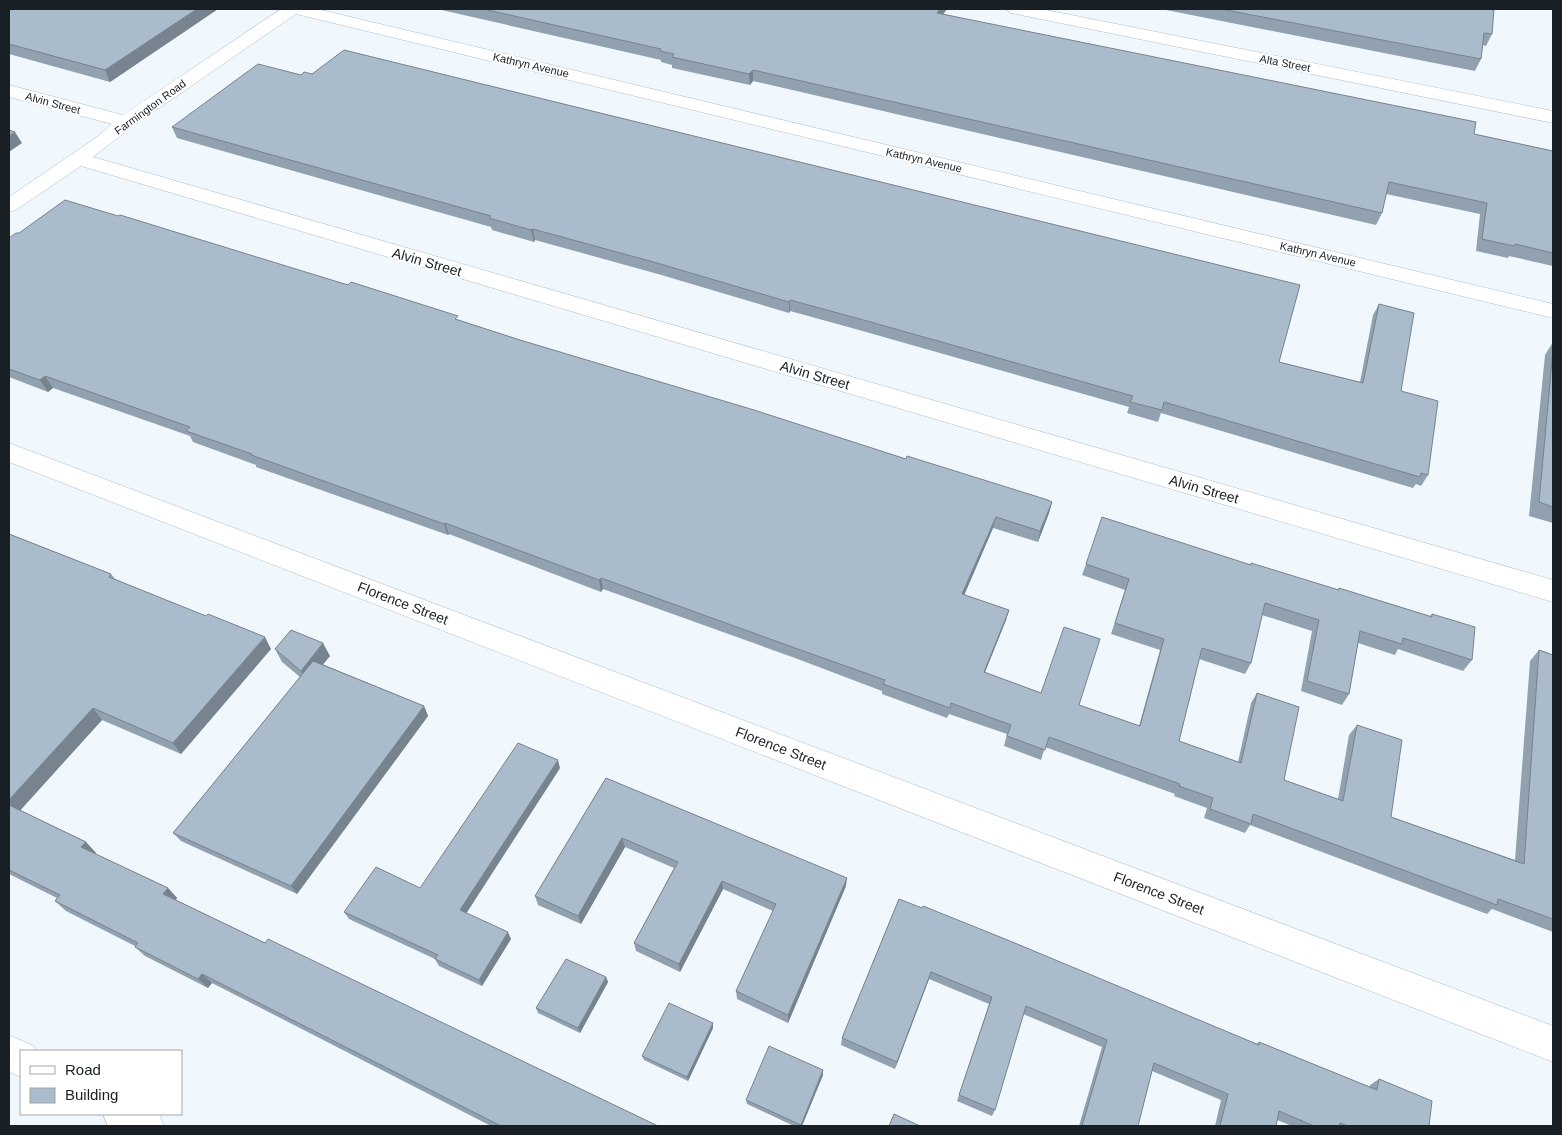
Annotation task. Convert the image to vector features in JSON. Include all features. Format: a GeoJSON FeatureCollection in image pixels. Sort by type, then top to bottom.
{"type":"FeatureCollection","features":[{"type":"Feature","properties":{"kind":"street","name":"Farmington Road"},"geometry":{"type":"LineString","coordinates":[[9,206],[104,141],[126,122],[294,9]]}},
{"type":"Feature","properties":{"kind":"street","name":"Kathryn Avenue"},"geometry":{"type":"LineString","coordinates":[[294,9],[1553,310]]}},
{"type":"Feature","properties":{"kind":"street","name":"Alta Street"},"geometry":{"type":"LineString","coordinates":[[1016,9],[1553,117]]}},
{"type":"Feature","properties":{"kind":"street","name":"Alvin Street"},"geometry":{"type":"LineString","coordinates":[[9,91],[126,122]]}},
{"type":"Feature","properties":{"kind":"street","name":"Alvin Street"},"geometry":{"type":"LineString","coordinates":[[78,159],[1553,591]]}},
{"type":"Feature","properties":{"kind":"street","name":"Florence Street"},"geometry":{"type":"LineString","coordinates":[[9,452],[1553,1044]]}},
{"type":"Feature","properties":{"kind":"street"},"geometry":{"type":"LineString","coordinates":[[9,1052],[20,1058]]}},
{"type":"Feature","properties":{"kind":"street"},"geometry":{"type":"LineString","coordinates":[[124,1115],[145,1126]]}},
{"type":"Feature","properties":{"kind":"building"},"geometry":{"type":"Polygon","coordinates":[[[9,9],[197,9],[105,70],[9,44],[9,9]]]}},
{"type":"Feature","properties":{"kind":"building"},"geometry":{"type":"Polygon","coordinates":[[[483,9],[940,9],[937,13],[1476,122],[1474,134],[1553,151],[1553,253],[1482,239],[1487,203],[1389,182],[1382,213],[753,70],[749,74],[672,57],[674,54],[660,51],[661,49],[483,9]]]}},
{"type":"Feature","properties":{"kind":"building"},"geometry":{"type":"Polygon","coordinates":[[[1221,9],[1494,9],[1492,34],[1484,33],[1481,59],[1221,9]]]}},
{"type":"Feature","properties":{"kind":"building"},"geometry":{"type":"Polygon","coordinates":[[[344,50],[1300,285],[1279,362],[1363,383],[1379,304],[1414,313],[1401,391],[1438,401],[1428,475],[1421,473],[1420,477],[1164,402],[1162,410],[1130,402],[1133,396],[860,319],[790,300],[789,302],[657,263],[531,230],[489,218],[491,216],[172,127],[258,64],[301,75],[304,72],[312,74],[344,50]]]}},
{"type":"Feature","properties":{"kind":"building"},"geometry":{"type":"Polygon","coordinates":[[[9,130],[15,132],[9,136],[9,130]]]}},
{"type":"Feature","properties":{"kind":"building"},"geometry":{"type":"Polygon","coordinates":[[[65,200],[348,285],[351,282],[458,316],[455,319],[520,340],[754,410],[906,459],[907,456],[1048,500],[1052,502],[1040,531],[996,517],[962,594],[1009,610],[984,672],[1041,693],[1064,627],[1100,639],[1079,705],[1140,726],[1164,639],[1115,623],[1129,579],[1086,564],[1102,517],[1251,565],[1251,563],[1432,617],[1432,614],[1475,627],[1472,660],[1403,638],[1402,644],[1360,631],[1349,694],[1307,681],[1319,620],[1265,603],[1251,663],[1202,648],[1179,741],[1241,763],[1257,693],[1299,707],[1284,780],[1343,801],[1357,725],[1402,740],[1391,817],[1524,864],[1539,650],[1553,655],[1553,919],[1498,899],[1497,905],[1253,814],[1251,824],[1210,809],[1213,798],[1179,786],[1180,784],[1049,737],[1045,750],[1007,736],[1011,725],[951,703],[950,708],[883,684],[885,680],[601,578],[599,580],[186,431],[190,427],[45,376],[40,380],[9,369],[9,238],[65,200]]]}},
{"type":"Feature","properties":{"kind":"building"},"geometry":{"type":"Polygon","coordinates":[[[1553,350],[1553,507],[1539,502],[1553,350]]]}},
{"type":"Feature","properties":{"kind":"building"},"geometry":{"type":"Polygon","coordinates":[[[9,534],[111,574],[109,577],[206,616],[208,614],[265,637],[173,743],[93,708],[9,800],[9,534]]]}},
{"type":"Feature","properties":{"kind":"building"},"geometry":{"type":"Polygon","coordinates":[[[291,630],[323,643],[301,671],[275,649],[291,630]]]}},
{"type":"Feature","properties":{"kind":"building"},"geometry":{"type":"Polygon","coordinates":[[[313,661],[424,706],[291,886],[173,833],[313,661]]]}},
{"type":"Feature","properties":{"kind":"building"},"geometry":{"type":"Polygon","coordinates":[[[518,743],[558,760],[460,910],[508,932],[479,980],[435,959],[438,955],[344,912],[376,867],[420,888],[518,743]]]}},
{"type":"Feature","properties":{"kind":"building"},"geometry":{"type":"Polygon","coordinates":[[[606,778],[847,878],[788,1015],[736,991],[776,904],[722,881],[679,964],[634,943],[678,862],[622,838],[578,916],[535,896],[606,778]]]}},
{"type":"Feature","properties":{"kind":"building"},"geometry":{"type":"Polygon","coordinates":[[[9,805],[86,842],[81,847],[168,888],[163,894],[265,943],[268,939],[658,1126],[501,1126],[202,974],[198,979],[135,947],[138,943],[55,901],[60,895],[9,870],[9,805]]]}},
{"type":"Feature","properties":{"kind":"building"},"geometry":{"type":"Polygon","coordinates":[[[899,899],[922,908],[923,906],[1259,1045],[1259,1042],[1377,1090],[1379,1079],[1432,1101],[1429,1126],[1348,1126],[1340,1123],[1339,1126],[1314,1126],[1279,1111],[1276,1126],[1220,1126],[1228,1094],[1154,1063],[1138,1126],[1082,1126],[1107,1040],[1026,1006],[995,1110],[959,1095],[992,997],[931,972],[897,1062],[842,1038],[899,899]]]}},
{"type":"Feature","properties":{"kind":"building"},"geometry":{"type":"Polygon","coordinates":[[[566,959],[606,977],[578,1028],[536,1008],[566,959]]]}},
{"type":"Feature","properties":{"kind":"building"},"geometry":{"type":"Polygon","coordinates":[[[669,1003],[713,1023],[687,1077],[642,1056],[669,1003]]]}},
{"type":"Feature","properties":{"kind":"building"},"geometry":{"type":"Polygon","coordinates":[[[769,1046],[823,1070],[801,1125],[746,1100],[769,1046]]]}},
{"type":"Feature","properties":{"kind":"building"},"geometry":{"type":"Polygon","coordinates":[[[894,1114],[920,1126],[889,1126],[894,1114]]]}}]}
